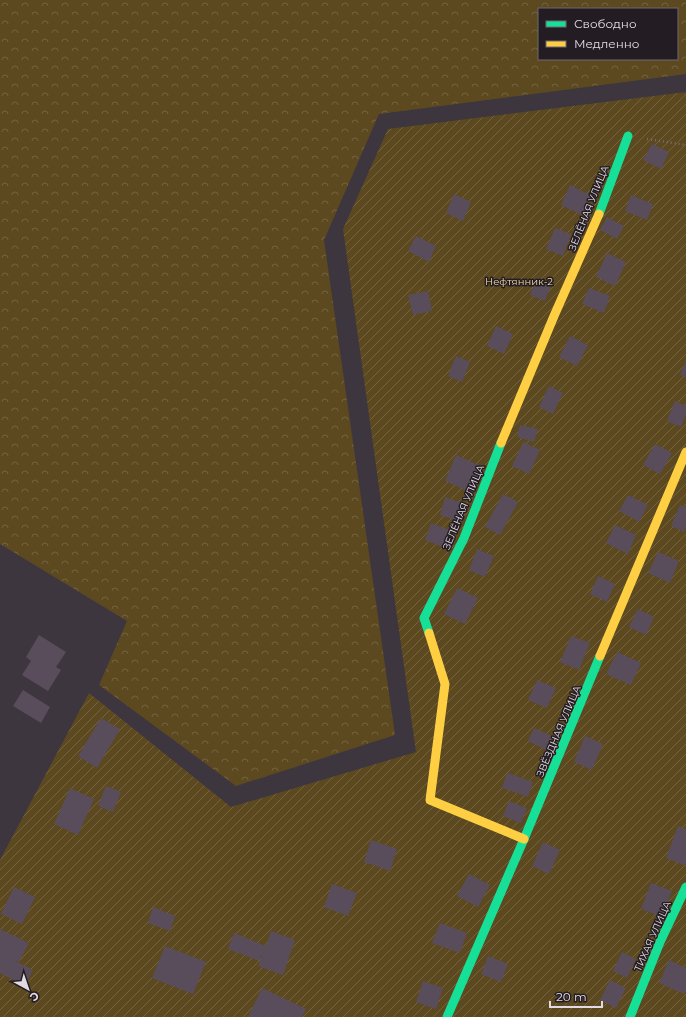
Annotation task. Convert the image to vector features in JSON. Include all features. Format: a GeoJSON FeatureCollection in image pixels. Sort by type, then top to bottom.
{"type":"FeatureCollection","features":[{"type":"Feature","properties":{"kind":"street","name":"ЗЕЛЁНАЯ УЛИЦА"},"geometry":{"type":"LineString","coordinates":[[524,839],[430,800],[445,684],[424,618],[464,538],[498,450],[554,316],[601,211],[628,136]]}},
{"type":"Feature","properties":{"kind":"street","name":"ЗВЁЗДНАЯ УЛИЦА"},"geometry":{"type":"LineString","coordinates":[[447,1017],[524,839],[686,452]]}},
{"type":"Feature","properties":{"kind":"street","name":"ТИХАЯ УЛИЦА"},"geometry":{"type":"LineString","coordinates":[[630,1017],[660,942],[686,887]]}},
{"type":"Feature","properties":{"kind":"path"},"geometry":{"type":"LineString","coordinates":[[628,136],[686,145]]}},
{"type":"Feature","properties":{"kind":"green space"},"geometry":{"type":"Polygon","coordinates":[[[0,0],[686,0],[686,74],[379,114],[324,240],[395,735],[236,786],[99,685],[127,621],[0,544],[0,0]]]}},
{"type":"Feature","properties":{"kind":"green space","name":"Нефтянник-2"},"geometry":{"type":"Polygon","coordinates":[[[686,92],[686,1017],[0,1017],[0,860],[89,693],[231,807],[416,752],[343,229],[388,129],[686,92]]]}},
{"type":"Feature","properties":{"kind":"building"},"geometry":{"type":"Polygon","coordinates":[[[652,144],[669,152],[661,169],[643,160],[652,144]]]}},
{"type":"Feature","properties":{"kind":"building"},"geometry":{"type":"Polygon","coordinates":[[[570,185],[592,196],[582,215],[561,205],[570,185]]]}},
{"type":"Feature","properties":{"kind":"building"},"geometry":{"type":"Polygon","coordinates":[[[454,194],[471,202],[463,221],[446,213],[454,194]]]}},
{"type":"Feature","properties":{"kind":"building"},"geometry":{"type":"Polygon","coordinates":[[[631,195],[653,204],[647,220],[625,211],[631,195]]]}},
{"type":"Feature","properties":{"kind":"building"},"geometry":{"type":"Polygon","coordinates":[[[607,217],[624,226],[617,239],[600,230],[607,217]]]}},
{"type":"Feature","properties":{"kind":"building"},"geometry":{"type":"Polygon","coordinates":[[[555,228],[571,234],[563,256],[546,249],[555,228]]]}},
{"type":"Feature","properties":{"kind":"building"},"geometry":{"type":"Polygon","coordinates":[[[416,236],[436,246],[429,262],[408,251],[416,236]]]}},
{"type":"Feature","properties":{"kind":"building"},"geometry":{"type":"Polygon","coordinates":[[[607,253],[626,262],[615,286],[596,277],[607,253]]]}},
{"type":"Feature","properties":{"kind":"building"},"geometry":{"type":"Polygon","coordinates":[[[537,277],[552,283],[545,301],[530,295],[537,277]]]}},
{"type":"Feature","properties":{"kind":"building"},"geometry":{"type":"Polygon","coordinates":[[[589,288],[610,296],[604,313],[582,304],[589,288]]]}},
{"type":"Feature","properties":{"kind":"building"},"geometry":{"type":"Polygon","coordinates":[[[428,291],[432,311],[413,315],[408,295],[428,291]]]}},
{"type":"Feature","properties":{"kind":"building"},"geometry":{"type":"Polygon","coordinates":[[[496,326],[513,334],[504,354],[487,346],[496,326]]]}},
{"type":"Feature","properties":{"kind":"building"},"geometry":{"type":"Polygon","coordinates":[[[570,336],[588,345],[577,366],[559,357],[570,336]]]}},
{"type":"Feature","properties":{"kind":"building"},"geometry":{"type":"Polygon","coordinates":[[[456,356],[470,362],[462,382],[448,376],[456,356]]]}},
{"type":"Feature","properties":{"kind":"building"},"geometry":{"type":"Polygon","coordinates":[[[686,360],[686,377],[680,375],[686,360]]]}},
{"type":"Feature","properties":{"kind":"building"},"geometry":{"type":"Polygon","coordinates":[[[549,386],[563,393],[553,414],[539,407],[549,386]]]}},
{"type":"Feature","properties":{"kind":"building"},"geometry":{"type":"Polygon","coordinates":[[[675,401],[686,406],[686,414],[681,427],[667,421],[675,401]]]}},
{"type":"Feature","properties":{"kind":"building"},"geometry":{"type":"Polygon","coordinates":[[[520,425],[538,429],[534,442],[517,437],[520,425]]]}},
{"type":"Feature","properties":{"kind":"building"},"geometry":{"type":"Polygon","coordinates":[[[523,442],[540,450],[529,474],[512,466],[523,442]]]}},
{"type":"Feature","properties":{"kind":"building"},"geometry":{"type":"Polygon","coordinates":[[[655,444],[672,453],[660,474],[643,465],[655,444]]]}},
{"type":"Feature","properties":{"kind":"building"},"geometry":{"type":"Polygon","coordinates":[[[456,455],[483,467],[472,493],[445,481],[456,455]]]}},
{"type":"Feature","properties":{"kind":"building"},"geometry":{"type":"Polygon","coordinates":[[[503,494],[518,502],[500,535],[485,527],[503,494]]]}},
{"type":"Feature","properties":{"kind":"building"},"geometry":{"type":"Polygon","coordinates":[[[628,495],[648,505],[639,522],[619,511],[628,495]]]}},
{"type":"Feature","properties":{"kind":"building"},"geometry":{"type":"Polygon","coordinates":[[[445,497],[468,505],[462,522],[440,515],[445,497]]]}},
{"type":"Feature","properties":{"kind":"building"},"geometry":{"type":"Polygon","coordinates":[[[680,505],[686,507],[686,528],[684,532],[671,526],[680,505]]]}},
{"type":"Feature","properties":{"kind":"building"},"geometry":{"type":"Polygon","coordinates":[[[431,523],[452,531],[445,548],[425,540],[431,523]]]}},
{"type":"Feature","properties":{"kind":"building"},"geometry":{"type":"Polygon","coordinates":[[[615,525],[636,535],[628,554],[606,543],[615,525]]]}},
{"type":"Feature","properties":{"kind":"building"},"geometry":{"type":"Polygon","coordinates":[[[477,549],[494,556],[485,577],[469,570],[477,549]]]}},
{"type":"Feature","properties":{"kind":"building"},"geometry":{"type":"Polygon","coordinates":[[[658,552],[679,561],[670,583],[648,573],[658,552]]]}},
{"type":"Feature","properties":{"kind":"building"},"geometry":{"type":"Polygon","coordinates":[[[598,576],[615,584],[607,602],[590,594],[598,576]]]}},
{"type":"Feature","properties":{"kind":"building"},"geometry":{"type":"Polygon","coordinates":[[[457,588],[478,598],[465,624],[444,614],[457,588]]]}},
{"type":"Feature","properties":{"kind":"building"},"geometry":{"type":"Polygon","coordinates":[[[638,609],[654,617],[646,635],[629,627],[638,609]]]}},
{"type":"Feature","properties":{"kind":"building"},"geometry":{"type":"Polygon","coordinates":[[[39,635],[66,652],[56,667],[61,670],[48,691],[22,675],[31,661],[26,657],[39,635]]]}},
{"type":"Feature","properties":{"kind":"building"},"geometry":{"type":"Polygon","coordinates":[[[571,636],[590,643],[579,670],[560,662],[571,636]]]}},
{"type":"Feature","properties":{"kind":"building"},"geometry":{"type":"Polygon","coordinates":[[[617,652],[641,663],[631,685],[606,674],[617,652]]]}},
{"type":"Feature","properties":{"kind":"building"},"geometry":{"type":"Polygon","coordinates":[[[537,680],[556,688],[547,708],[528,700],[537,680]]]}},
{"type":"Feature","properties":{"kind":"building"},"geometry":{"type":"Polygon","coordinates":[[[23,690],[50,707],[41,723],[13,706],[23,690]]]}},
{"type":"Feature","properties":{"kind":"building"},"geometry":{"type":"Polygon","coordinates":[[[101,718],[120,729],[97,768],[78,756],[101,718]]]}},
{"type":"Feature","properties":{"kind":"building"},"geometry":{"type":"Polygon","coordinates":[[[534,728],[552,736],[546,750],[528,741],[534,728]]]}},
{"type":"Feature","properties":{"kind":"building"},"geometry":{"type":"Polygon","coordinates":[[[585,736],[603,744],[592,770],[574,762],[585,736]]]}},
{"type":"Feature","properties":{"kind":"building"},"geometry":{"type":"Polygon","coordinates":[[[507,773],[533,782],[528,797],[502,788],[507,773]]]}},
{"type":"Feature","properties":{"kind":"building"},"geometry":{"type":"Polygon","coordinates":[[[106,786],[121,792],[113,812],[98,806],[106,786]]]}},
{"type":"Feature","properties":{"kind":"building"},"geometry":{"type":"Polygon","coordinates":[[[70,788],[94,799],[78,835],[54,824],[70,788]]]}},
{"type":"Feature","properties":{"kind":"building"},"geometry":{"type":"Polygon","coordinates":[[[509,801],[527,808],[521,823],[503,816],[509,801]]]}},
{"type":"Feature","properties":{"kind":"building"},"geometry":{"type":"Polygon","coordinates":[[[678,826],[686,829],[686,866],[666,858],[678,826]]]}},
{"type":"Feature","properties":{"kind":"building"},"geometry":{"type":"Polygon","coordinates":[[[371,840],[397,849],[390,871],[364,862],[371,840]]]}},
{"type":"Feature","properties":{"kind":"building"},"geometry":{"type":"Polygon","coordinates":[[[543,842],[560,850],[549,874],[532,866],[543,842]]]}},
{"type":"Feature","properties":{"kind":"building"},"geometry":{"type":"Polygon","coordinates":[[[469,874],[490,885],[478,907],[457,896],[469,874]]]}},
{"type":"Feature","properties":{"kind":"building"},"geometry":{"type":"Polygon","coordinates":[[[651,883],[672,891],[662,917],[641,909],[651,883]]]}},
{"type":"Feature","properties":{"kind":"building"},"geometry":{"type":"Polygon","coordinates":[[[332,884],[357,893],[348,916],[324,907],[332,884]]]}},
{"type":"Feature","properties":{"kind":"building"},"geometry":{"type":"Polygon","coordinates":[[[14,887],[35,897],[22,924],[1,914],[14,887]]]}},
{"type":"Feature","properties":{"kind":"building"},"geometry":{"type":"Polygon","coordinates":[[[153,907],[175,916],[170,931],[148,923],[153,907]]]}},
{"type":"Feature","properties":{"kind":"building"},"geometry":{"type":"Polygon","coordinates":[[[440,923],[467,933],[460,953],[432,943],[440,923]]]}},
{"type":"Feature","properties":{"kind":"building"},"geometry":{"type":"Polygon","coordinates":[[[0,929],[29,943],[19,962],[10,958],[33,970],[25,986],[0,973],[0,929]]]}},
{"type":"Feature","properties":{"kind":"building"},"geometry":{"type":"Polygon","coordinates":[[[271,931],[295,940],[283,975],[258,966],[264,951],[259,961],[228,949],[234,933],[266,946],[271,931]]]}},
{"type":"Feature","properties":{"kind":"building"},"geometry":{"type":"Polygon","coordinates":[[[165,946],[206,962],[193,994],[152,978],[165,946]]]}},
{"type":"Feature","properties":{"kind":"building"},"geometry":{"type":"Polygon","coordinates":[[[622,952],[636,959],[627,978],[613,971],[622,952]]]}},
{"type":"Feature","properties":{"kind":"building"},"geometry":{"type":"Polygon","coordinates":[[[488,956],[508,964],[501,982],[481,974],[488,956]]]}},
{"type":"Feature","properties":{"kind":"building"},"geometry":{"type":"Polygon","coordinates":[[[669,960],[686,968],[686,991],[684,994],[659,983],[669,960]]]}},
{"type":"Feature","properties":{"kind":"building"},"geometry":{"type":"Polygon","coordinates":[[[610,980],[626,988],[616,1008],[600,1000],[610,980]]]}},
{"type":"Feature","properties":{"kind":"building"},"geometry":{"type":"Polygon","coordinates":[[[423,981],[443,988],[436,1009],[416,1002],[423,981]]]}},
{"type":"Feature","properties":{"kind":"building"},"geometry":{"type":"Polygon","coordinates":[[[262,988],[306,1009],[302,1017],[248,1017],[262,988]]]}},
{"type":"Feature","properties":{"kind":"traffic: fast"},"geometry":{"type":"LineString","coordinates":[[599,214],[628,136]]}},
{"type":"Feature","properties":{"kind":"traffic: fast"},"geometry":{"type":"LineString","coordinates":[[429,633],[424,618],[464,538],[501,443]]}},
{"type":"Feature","properties":{"kind":"traffic: fast"},"geometry":{"type":"LineString","coordinates":[[447,1017],[524,839],[600,656]]}},
{"type":"Feature","properties":{"kind":"traffic: fast"},"geometry":{"type":"LineString","coordinates":[[630,1017],[660,942],[686,887]]}},
{"type":"Feature","properties":{"kind":"traffic: slow"},"geometry":{"type":"LineString","coordinates":[[501,443],[554,316],[599,214]]}},
{"type":"Feature","properties":{"kind":"traffic: slow"},"geometry":{"type":"LineString","coordinates":[[600,656],[686,452]]}},
{"type":"Feature","properties":{"kind":"traffic: slow"},"geometry":{"type":"LineString","coordinates":[[429,633],[445,684],[430,800],[524,839]]}}]}
